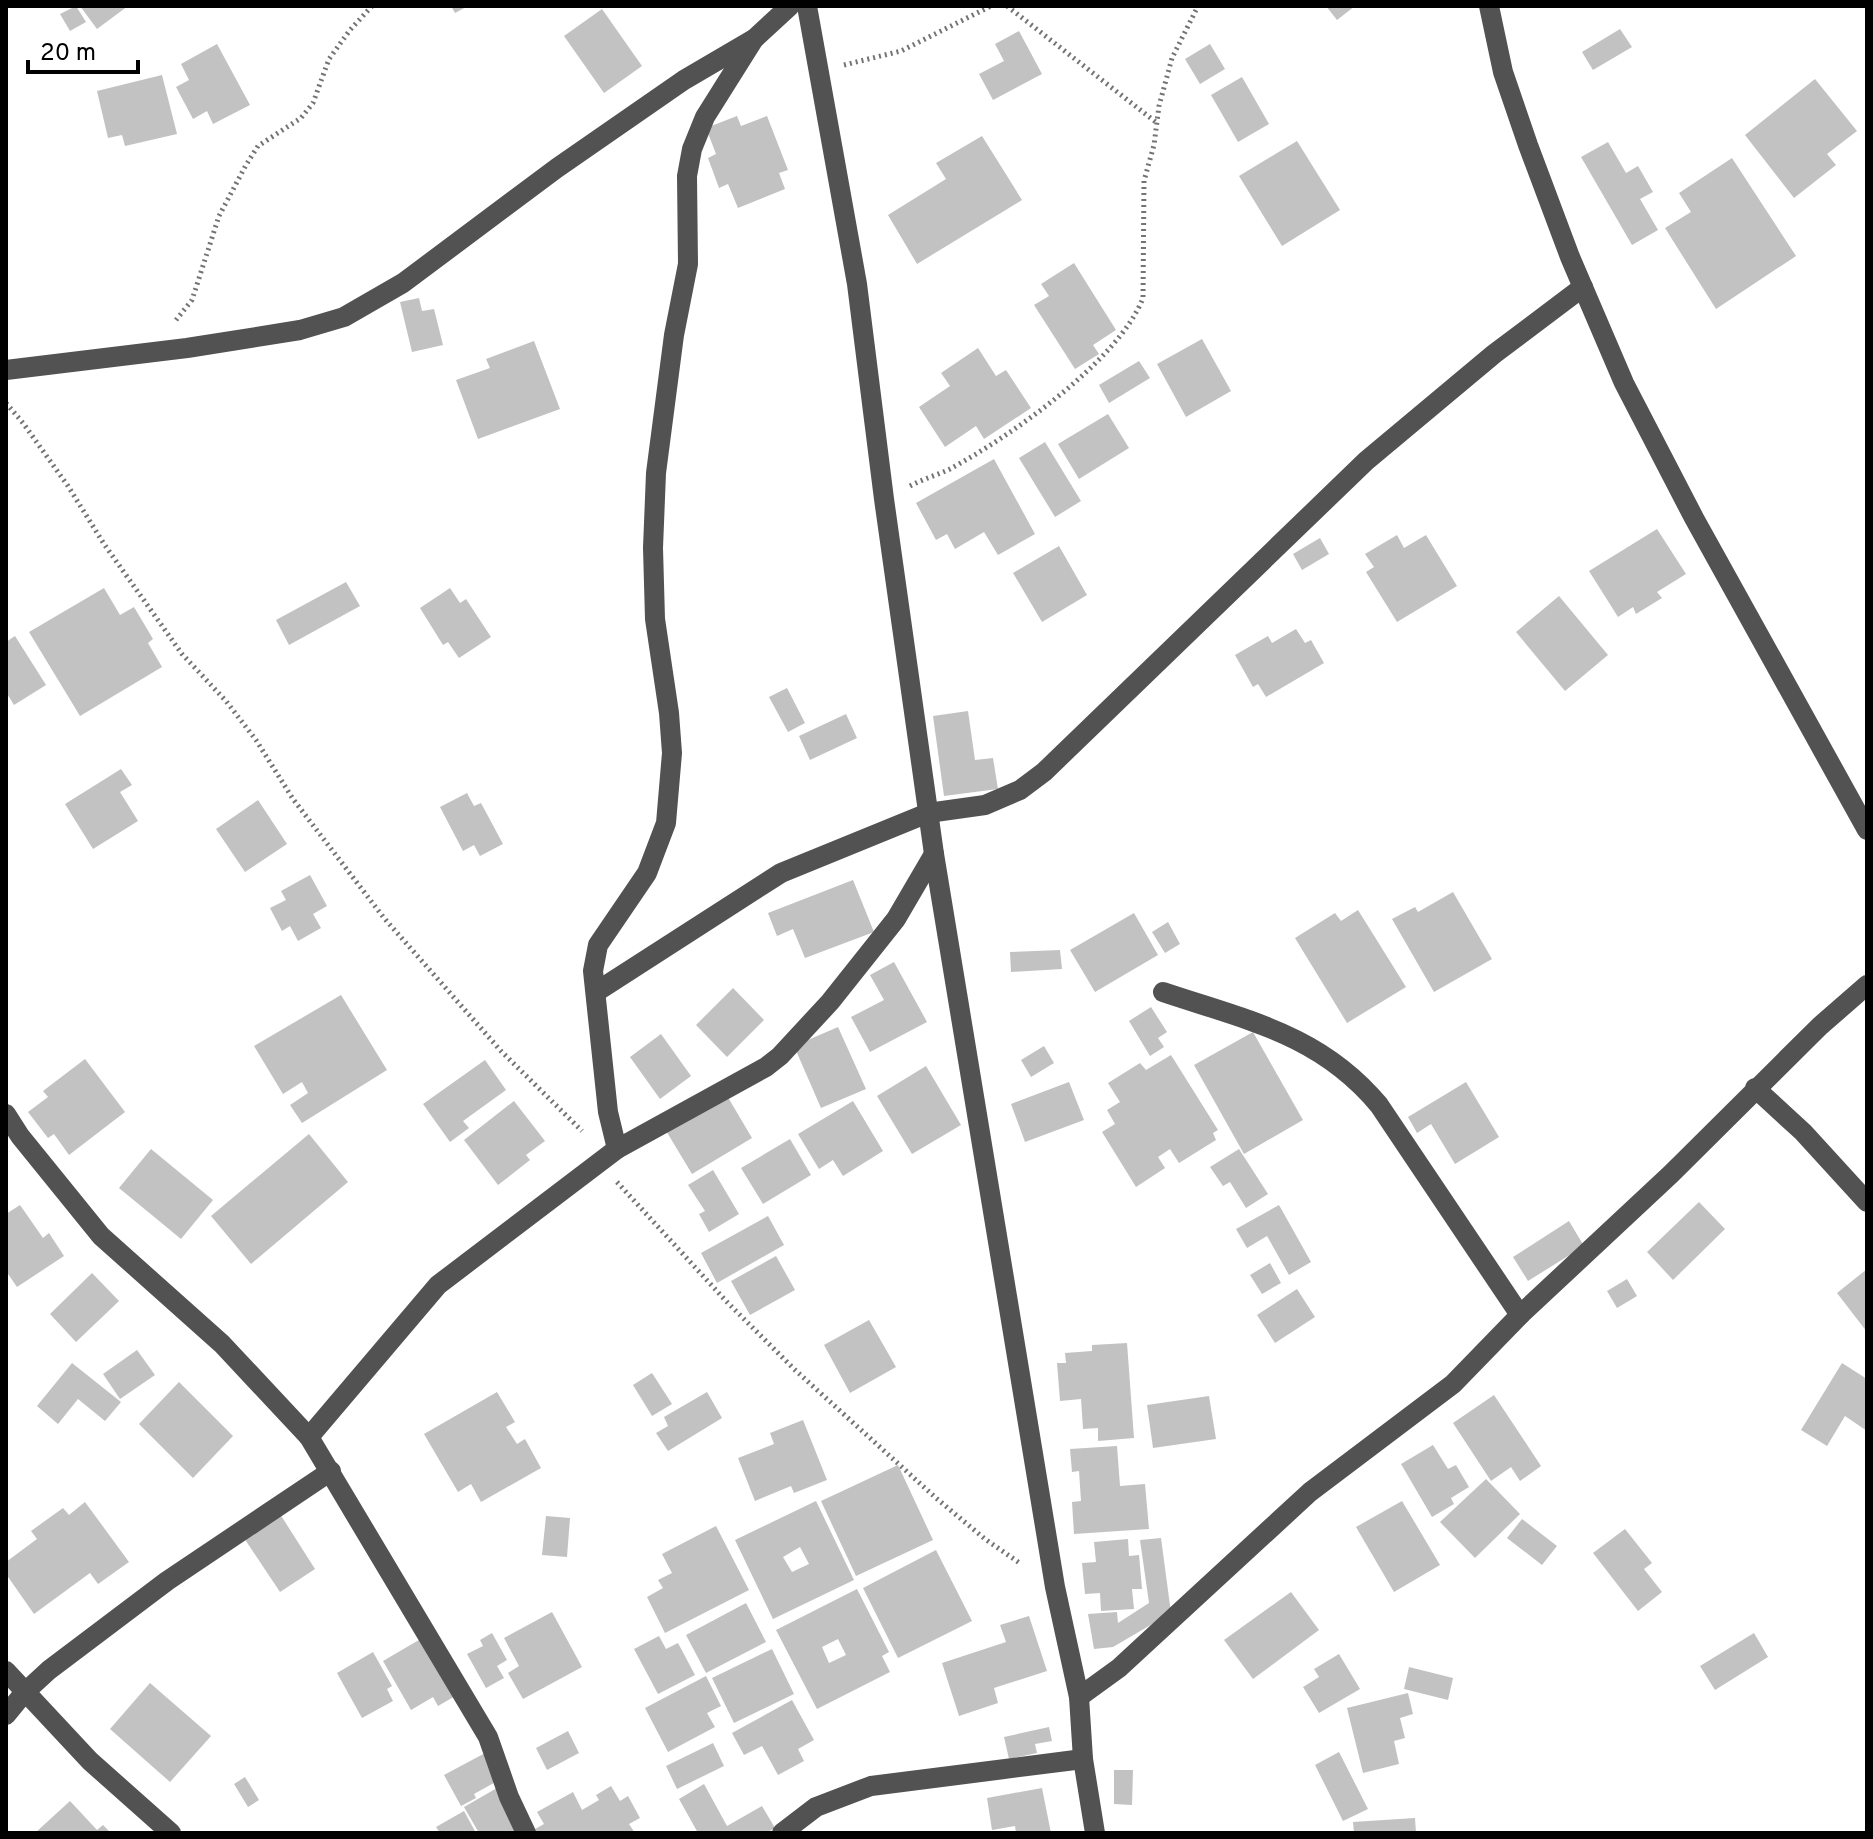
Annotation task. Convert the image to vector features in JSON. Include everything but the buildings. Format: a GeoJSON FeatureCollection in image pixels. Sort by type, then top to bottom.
{"type":"FeatureCollection","features":[{"type":"Feature","properties":{"kind":"street"},"geometry":{"type":"LineString","coordinates":[[6,370],[187,348],[300,330],[344,317],[403,283],[557,168],[659,98],[754,39],[790,6]]}},
{"type":"Feature","properties":{"kind":"street"},"geometry":{"type":"LineString","coordinates":[[807,6],[857,284],[934,854],[1055,1587],[1079,1697],[1083,1759],[1095,1833]]}},
{"type":"Feature","properties":{"kind":"street"},"geometry":{"type":"LineString","coordinates":[[1489,6],[1503,72],[1533,159],[1624,383],[1694,518],[1867,830]]}},
{"type":"Feature","properties":{"kind":"street"},"geometry":{"type":"LineString","coordinates":[[617,1149],[608,1112],[593,971],[598,945],[647,873],[666,823],[672,753],[655,619],[653,548],[656,473],[674,335],[688,264],[687,176],[692,149],[705,117],[754,39]]}},
{"type":"Feature","properties":{"kind":"street"},"geometry":{"type":"LineString","coordinates":[[596,992],[781,873],[928,813],[985,805],[1020,790],[1044,772],[1366,461],[1494,354],[1583,287]]}},
{"type":"Feature","properties":{"kind":"street"},"geometry":{"type":"LineString","coordinates":[[309,1437],[438,1285],[617,1149],[766,1067],[780,1056],[830,1002],[896,919],[934,854]]}},
{"type":"Feature","properties":{"kind":"street"},"geometry":{"type":"LineString","coordinates":[[1079,1697],[1119,1668],[1310,1492],[1453,1384],[1520,1315],[1671,1174],[1755,1088],[1867,985]]}},
{"type":"Feature","properties":{"kind":"street"},"geometry":{"type":"LineString","coordinates":[[1163,992],[1291,1035],[1340,1065],[1361,1083],[1379,1105],[1520,1315]]}},
{"type":"Feature","properties":{"kind":"street"},"geometry":{"type":"LineString","coordinates":[[1755,1088],[1803,1132],[1867,1202]]}},
{"type":"Feature","properties":{"kind":"street"},"geometry":{"type":"LineString","coordinates":[[6,1114],[20,1136],[101,1236],[222,1344],[309,1437],[488,1737],[509,1797],[526,1833]]}},
{"type":"Feature","properties":{"kind":"street"},"geometry":{"type":"LineString","coordinates":[[6,1715],[49,1670],[167,1581],[331,1471]]}},
{"type":"Feature","properties":{"kind":"street"},"geometry":{"type":"LineString","coordinates":[[6,1671],[90,1761],[171,1833]]}},
{"type":"Feature","properties":{"kind":"street"},"geometry":{"type":"LineString","coordinates":[[782,1833],[816,1807],[871,1786],[1083,1759]]}},
{"type":"Feature","properties":{"kind":"path"},"geometry":{"type":"LineString","coordinates":[[173,323],[192,300],[219,216],[258,146],[301,118],[313,103],[329,59],[372,6]]}},
{"type":"Feature","properties":{"kind":"path"},"geometry":{"type":"LineString","coordinates":[[814,53],[846,65],[860,62],[901,51],[991,6]]}},
{"type":"Feature","properties":{"kind":"path"},"geometry":{"type":"LineString","coordinates":[[1007,6],[1157,123]]}},
{"type":"Feature","properties":{"kind":"path"},"geometry":{"type":"LineString","coordinates":[[884,499],[947,470],[999,440],[1080,377],[1137,314],[1143,298],[1144,181],[1172,58],[1198,6]]}},
{"type":"Feature","properties":{"kind":"path"},"geometry":{"type":"LineString","coordinates":[[6,403],[68,486],[104,544],[182,654],[226,701],[256,740],[293,799],[384,918],[501,1051],[581,1130],[599,1162],[726,1301],[794,1369],[985,1539],[1055,1587]]}}]}
